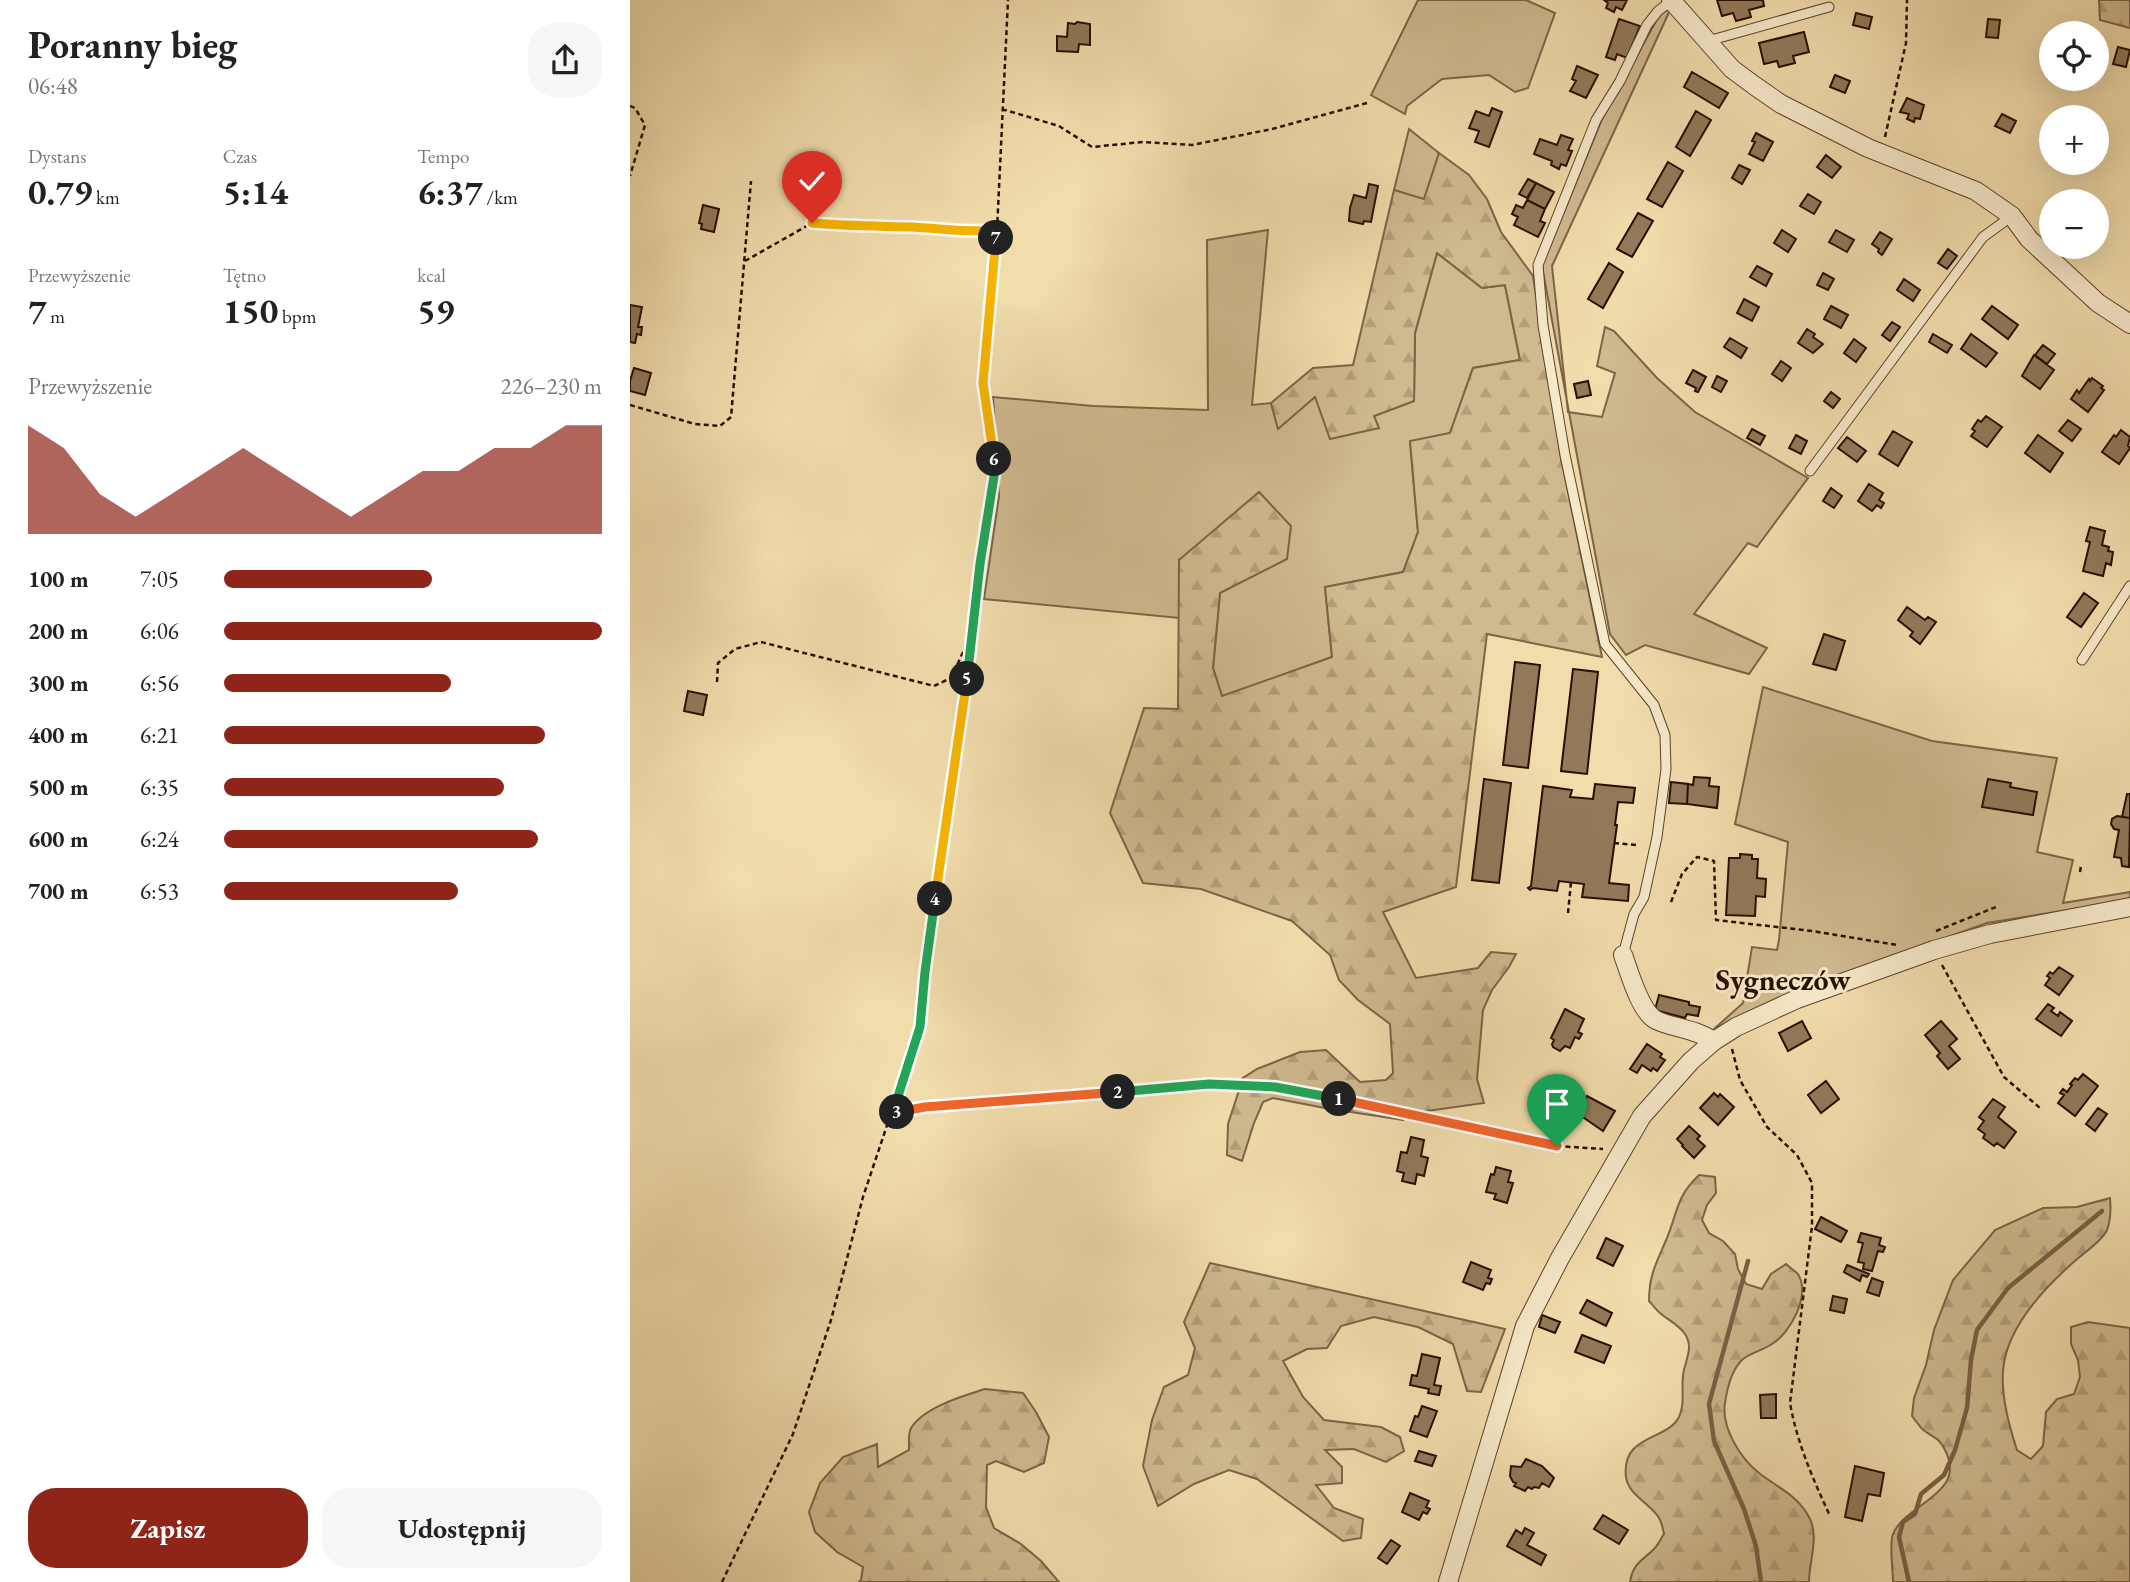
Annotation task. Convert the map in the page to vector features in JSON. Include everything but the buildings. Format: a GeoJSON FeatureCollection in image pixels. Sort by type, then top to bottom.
{"type":"FeatureCollection","features":[{"type":"Feature","properties":{"kind":"street"},"geometry":{"type":"LineString","coordinates":[[1671,0],[1732,69],[1781,104],[1825,128],[1881,153],[1976,191],[2012,216],[2029,239],[2098,303],[2130,324]]}},
{"type":"Feature","properties":{"kind":"street"},"geometry":{"type":"LineString","coordinates":[[1448,1582],[1525,1326],[1560,1258],[1642,1116],[1691,1061],[1721,1037],[1797,999],[1934,950],[1990,934],[2130,907]]}},
{"type":"Feature","properties":{"kind":"street"},"geometry":{"type":"LineString","coordinates":[[1623,955],[1642,1004],[1653,1019],[1721,1037]]}},
{"type":"Feature","properties":{"kind":"lane"},"geometry":{"type":"LineString","coordinates":[[1623,955],[1634,914],[1644,897],[1657,837],[1665,769],[1665,735],[1654,705],[1605,644],[1565,454],[1543,325],[1538,265],[1596,120],[1647,25],[1671,0]]}},
{"type":"Feature","properties":{"kind":"lane"},"geometry":{"type":"LineString","coordinates":[[1708,41],[1829,7]]}},
{"type":"Feature","properties":{"kind":"lane"},"geometry":{"type":"LineString","coordinates":[[1810,471],[1983,237],[2012,216]]}},
{"type":"Feature","properties":{"kind":"lane"},"geometry":{"type":"LineString","coordinates":[[2082,660],[2130,586]]}},
{"type":"Feature","properties":{"kind":"path"},"geometry":{"type":"LineString","coordinates":[[722,1582],[793,1434],[831,1320],[863,1197],[920,1027],[925,972],[995,470],[983,383],[996,230],[1008,0]]}},
{"type":"Feature","properties":{"kind":"path"},"geometry":{"type":"LineString","coordinates":[[1881,153],[1906,43],[1907,0]]}},
{"type":"Feature","properties":{"kind":"path"},"geometry":{"type":"LineString","coordinates":[[1002,109],[1059,126],[1092,147],[1143,142],[1192,145],[1272,129],[1367,103]]}},
{"type":"Feature","properties":{"kind":"path"},"geometry":{"type":"LineString","coordinates":[[630,106],[635,108],[645,125],[630,176]]}},
{"type":"Feature","properties":{"kind":"path"},"geometry":{"type":"LineString","coordinates":[[630,405],[695,424],[720,426],[731,417],[751,181]]}},
{"type":"Feature","properties":{"kind":"path"},"geometry":{"type":"LineString","coordinates":[[744,261],[812,223],[973,232],[996,230]]}},
{"type":"Feature","properties":{"kind":"path"},"geometry":{"type":"LineString","coordinates":[[717,682],[718,663],[736,649],[761,642],[934,686],[951,678],[974,630]]}},
{"type":"Feature","properties":{"kind":"path"},"geometry":{"type":"LineString","coordinates":[[1614,843],[1637,845]]}},
{"type":"Feature","properties":{"kind":"path"},"geometry":{"type":"LineString","coordinates":[[1671,902],[1682,874],[1697,857],[1714,861],[1716,920],[1812,931],[1900,946]]}},
{"type":"Feature","properties":{"kind":"path"},"geometry":{"type":"LineString","coordinates":[[2080,872],[2081,866]]}},
{"type":"Feature","properties":{"kind":"path"},"geometry":{"type":"LineString","coordinates":[[1569,914],[1571,882]]}},
{"type":"Feature","properties":{"kind":"path"},"geometry":{"type":"LineString","coordinates":[[1936,931],[1996,907]]}},
{"type":"Feature","properties":{"kind":"path"},"geometry":{"type":"LineString","coordinates":[[1934,950],[2004,1077],[2040,1108]]}},
{"type":"Feature","properties":{"kind":"path"},"geometry":{"type":"LineString","coordinates":[[1721,1037],[1740,1080],[1767,1127],[1797,1155],[1812,1183],[1812,1226],[1790,1403],[1795,1430],[1814,1483],[1830,1516]]}},
{"type":"Feature","properties":{"kind":"path"},"geometry":{"type":"LineString","coordinates":[[893,1112],[925,1107],[1209,1084],[1275,1087],[1557,1146],[1623,1151]]}},
{"type":"Feature","properties":{"kind":"green space"},"geometry":{"type":"Polygon","coordinates":[[[1418,0],[1526,0],[1555,13],[1528,88],[1515,92],[1489,75],[1442,79],[1407,106],[1405,114],[1371,95],[1418,0]]]}},
{"type":"Feature","properties":{"kind":"green space"},"geometry":{"type":"Polygon","coordinates":[[[2099,0],[2130,0],[2130,28],[2100,20],[2099,0]]]}},
{"type":"Feature","properties":{"kind":"green space"},"geometry":{"type":"Polygon","coordinates":[[[1671,8],[1552,266],[1567,399],[1542,266],[1602,119],[1660,14],[1671,8]]]}},
{"type":"Feature","properties":{"kind":"green space"},"geometry":{"type":"Polygon","coordinates":[[[1409,129],[1439,153],[1424,200],[1394,190],[1409,129]]]}},
{"type":"Feature","properties":{"kind":"green space"},"geometry":{"type":"Polygon","coordinates":[[[1439,153],[1469,175],[1487,199],[1501,232],[1533,276],[1561,458],[1602,657],[1487,634],[1456,887],[1383,912],[1416,978],[1478,968],[1491,952],[1516,954],[1492,990],[1483,1010],[1477,1079],[1484,1103],[1427,1111],[1403,1120],[1273,1098],[1263,1102],[1242,1161],[1227,1155],[1228,1124],[1243,1078],[1257,1069],[1300,1052],[1326,1050],[1360,1082],[1386,1080],[1393,1073],[1390,1024],[1358,1000],[1339,980],[1330,955],[1292,921],[1201,889],[1143,883],[1110,813],[1144,708],[1178,709],[1179,560],[1259,492],[1291,526],[1287,559],[1220,593],[1213,668],[1222,696],[1332,657],[1325,587],[1403,572],[1418,532],[1410,441],[1450,433],[1473,368],[1520,360],[1505,285],[1482,288],[1437,253],[1415,333],[1414,401],[1374,416],[1379,428],[1330,439],[1315,397],[1278,429],[1271,403],[1313,368],[1353,365],[1394,190],[1424,199],[1439,153]]]}},
{"type":"Feature","properties":{"kind":"green space"},"geometry":{"type":"Polygon","coordinates":[[[1268,230],[1252,405],[1271,403],[1278,428],[1315,397],[1378,428],[1374,416],[1414,401],[1415,333],[1437,253],[1482,288],[1505,285],[1520,360],[1473,368],[1450,433],[1410,442],[1418,532],[1403,572],[1325,587],[1332,657],[1222,697],[1213,668],[1220,593],[1179,560],[1179,618],[984,599],[999,496],[993,397],[1093,406],[1208,410],[1207,240],[1268,230]]]}},
{"type":"Feature","properties":{"kind":"green space"},"geometry":{"type":"Polygon","coordinates":[[[1605,327],[1614,331],[1657,378],[1695,412],[1808,478],[1757,547],[1748,543],[1694,614],[1767,648],[1749,674],[1645,645],[1626,655],[1610,634],[1569,412],[1602,417],[1615,373],[1597,366],[1605,327]]]}},
{"type":"Feature","properties":{"kind":"green space"},"geometry":{"type":"Polygon","coordinates":[[[1763,687],[1932,741],[2057,758],[2037,852],[2073,860],[2063,903],[2130,892],[2130,898],[1987,923],[1797,991],[1714,1029],[1743,1003],[1752,947],[1777,950],[1779,940],[1788,842],[1735,824],[1763,687]]]}},
{"type":"Feature","properties":{"kind":"green space"},"geometry":{"type":"Polygon","coordinates":[[[1699,1175],[1715,1177],[1716,1193],[1707,1205],[1702,1220],[1709,1233],[1723,1241],[1735,1254],[1738,1269],[1746,1284],[1762,1289],[1771,1274],[1786,1264],[1798,1274],[1801,1283],[1800,1303],[1792,1323],[1779,1339],[1743,1359],[1736,1368],[1727,1392],[1725,1412],[1729,1432],[1745,1459],[1759,1473],[1794,1498],[1810,1519],[1814,1542],[1809,1582],[1630,1582],[1636,1566],[1664,1534],[1659,1518],[1631,1489],[1626,1477],[1626,1463],[1637,1445],[1673,1425],[1679,1417],[1689,1347],[1683,1331],[1649,1301],[1650,1283],[1678,1205],[1699,1175]]]}},
{"type":"Feature","properties":{"kind":"green space"},"geometry":{"type":"Polygon","coordinates":[[[2110,1198],[2110,1218],[2105,1234],[2040,1295],[2019,1324],[2006,1355],[2003,1391],[2017,1450],[2031,1459],[2043,1446],[2046,1412],[2057,1399],[2074,1394],[2080,1377],[2078,1360],[2071,1344],[2071,1327],[2088,1322],[2130,1328],[2130,1582],[1893,1582],[1893,1534],[1900,1523],[1942,1488],[1948,1477],[1950,1465],[1943,1446],[1922,1429],[1912,1416],[1914,1398],[1926,1365],[1934,1330],[1953,1280],[1995,1230],[2043,1208],[2077,1207],[2110,1198]]]}},
{"type":"Feature","properties":{"kind":"green space"},"geometry":{"type":"Polygon","coordinates":[[[1210,1263],[1505,1329],[1481,1392],[1467,1391],[1453,1344],[1418,1327],[1374,1317],[1341,1326],[1327,1348],[1307,1349],[1283,1361],[1303,1397],[1324,1420],[1381,1427],[1400,1437],[1404,1451],[1386,1462],[1354,1449],[1325,1450],[1342,1467],[1342,1483],[1316,1485],[1334,1508],[1363,1519],[1361,1538],[1343,1541],[1257,1479],[1229,1470],[1194,1484],[1158,1506],[1143,1466],[1152,1420],[1164,1387],[1188,1375],[1195,1348],[1184,1322],[1210,1263]]]}},
{"type":"Feature","properties":{"kind":"green space"},"geometry":{"type":"Polygon","coordinates":[[[985,1389],[1023,1393],[1049,1437],[1044,1463],[1024,1472],[996,1461],[987,1465],[986,1507],[994,1528],[1021,1544],[1041,1561],[1059,1582],[859,1582],[863,1567],[837,1552],[815,1532],[809,1512],[820,1483],[843,1457],[877,1444],[878,1467],[909,1450],[911,1428],[925,1414],[945,1403],[985,1389]]]}},
{"type":"Feature","properties":{"kind":"waterway"},"geometry":{"type":"LineString","coordinates":[[1909,1582],[1899,1537],[1903,1522],[1915,1514],[1921,1494],[1944,1475],[1955,1450],[1967,1408],[1971,1360],[1977,1330],[2008,1288],[2102,1211]]}},
{"type":"Feature","properties":{"kind":"waterway"},"geometry":{"type":"LineString","coordinates":[[1748,1261],[1709,1404],[1714,1441],[1744,1509],[1756,1546],[1761,1582]]}},
{"type":"Feature","properties":{"kind":"district","name":"Sygneczów"},"geometry":{"type":"Point","coordinates":[1783,980]}},
{"type":"Feature","properties":{"kind":"route"},"geometry":{"type":"LineString","coordinates":[[812,223],[973,232],[996,230],[983,383],[995,470],[925,972],[920,1027],[893,1112],[925,1107],[1209,1084],[1275,1087],[1557,1146]]}}]}
